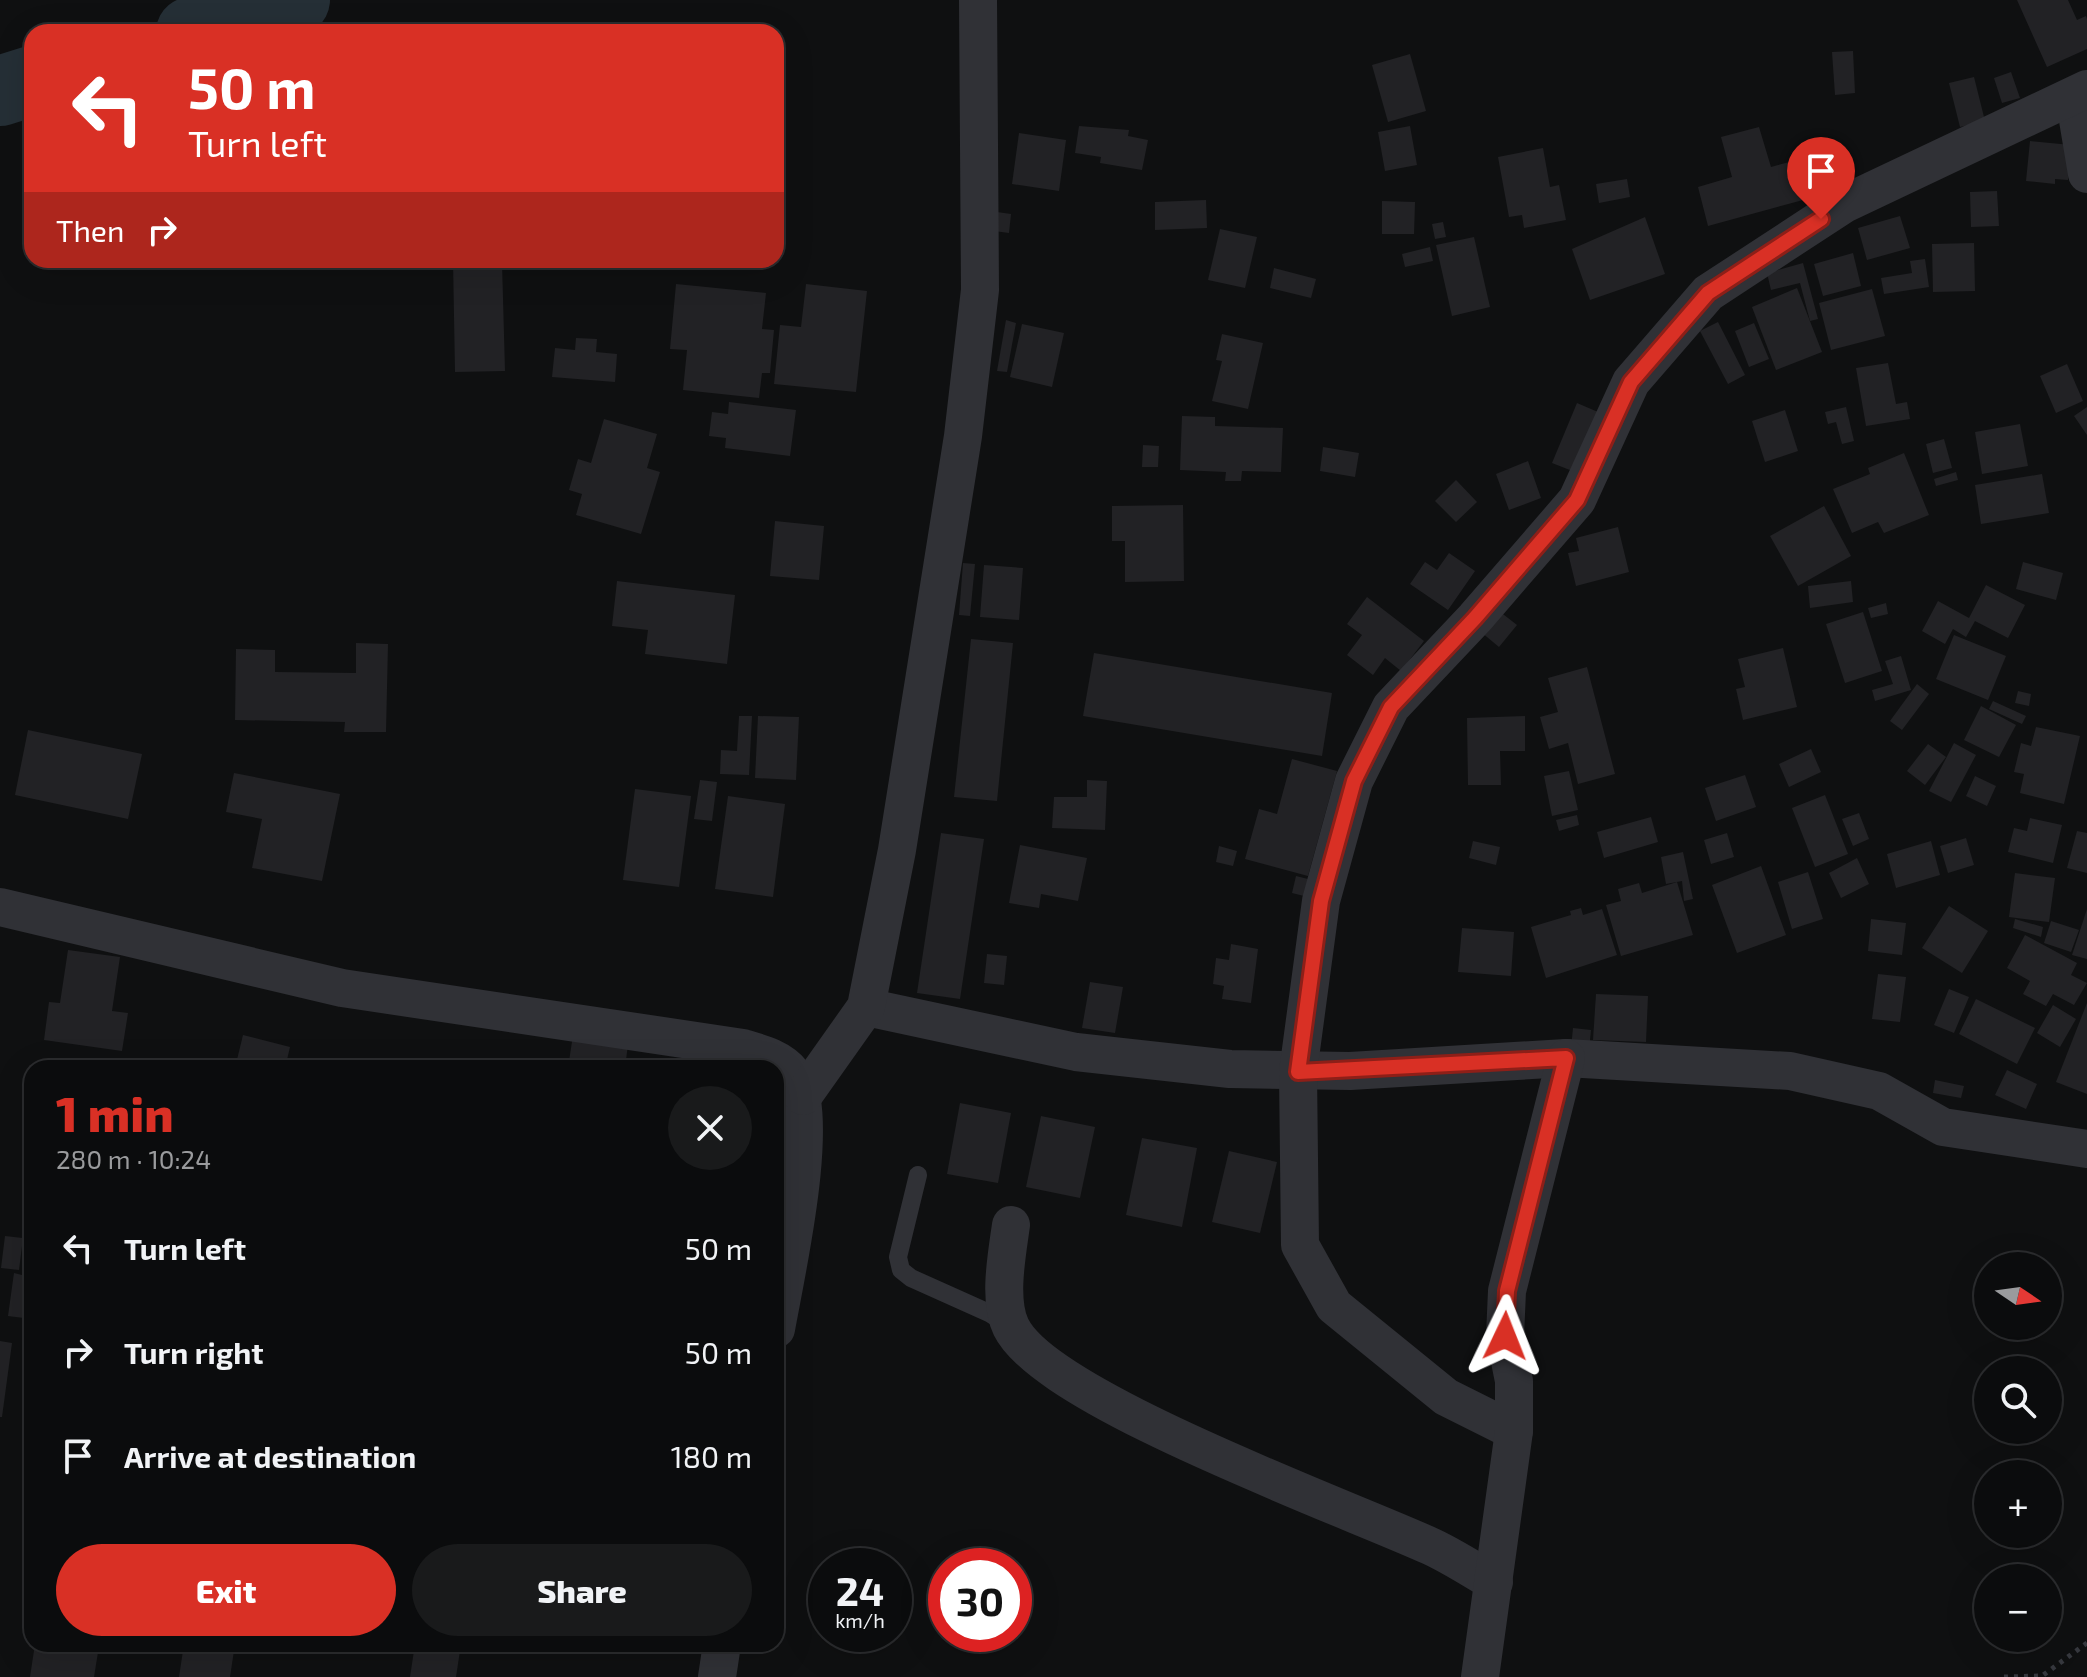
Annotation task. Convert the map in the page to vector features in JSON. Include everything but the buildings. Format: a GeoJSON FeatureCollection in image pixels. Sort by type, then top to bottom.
{"type":"FeatureCollection","features":[{"type":"Feature","properties":{"kind":"street"},"geometry":{"type":"LineString","coordinates":[[803,1096],[866,1007],[897,850],[960,452],[980,290],[978,0]]}},
{"type":"Feature","properties":{"kind":"street"},"geometry":{"type":"LineString","coordinates":[[1514,1431],[1446,1397],[1334,1306],[1300,1245],[1298,1072],[1321,901],[1354,781],[1391,707],[1475,618],[1577,500],[1631,382],[1708,293],[1844,204],[2080,92],[2087,174]]}},
{"type":"Feature","properties":{"kind":"street"},"geometry":{"type":"LineString","coordinates":[[0,907],[342,988],[743,1048],[776,1060]]}},
{"type":"Feature","properties":{"kind":"street"},"geometry":{"type":"LineString","coordinates":[[866,1007],[1076,1052],[1230,1069],[1298,1072],[1566,1058],[1790,1071],[1879,1091],[1943,1127],[2087,1149]]}},
{"type":"Feature","properties":{"kind":"street"},"geometry":{"type":"LineString","coordinates":[[1480,1677],[1514,1431],[1514,1381],[1505,1336],[1507,1291],[1566,1058]]}},
{"type":"Feature","properties":{"kind":"street"},"geometry":{"type":"LineString","coordinates":[[784,1066],[791,1072],[803,1096],[801,1175],[784,1280]]}},
{"type":"Feature","properties":{"kind":"street"},"geometry":{"type":"LineString","coordinates":[[1011,1225],[1004,1280],[1011,1327],[1031,1352],[1056,1371],[1139,1419],[1432,1547],[1494,1582]]}},
{"type":"Feature","properties":{"kind":"street"},"geometry":{"type":"LineString","coordinates":[[717,1677],[721,1652]]}},
{"type":"Feature","properties":{"kind":"lane"},"geometry":{"type":"LineString","coordinates":[[918,1175],[898,1257],[901,1270],[911,1278],[989,1313],[1011,1327]]}},
{"type":"Feature","properties":{"kind":"path"},"geometry":{"type":"LineString","coordinates":[[2004,1677],[2042,1676],[2087,1643]]}},
{"type":"Feature","properties":{"kind":"waterway"},"geometry":{"type":"LineString","coordinates":[[217,24],[295,0]]}},
{"type":"Feature","properties":{"kind":"waterway"},"geometry":{"type":"LineString","coordinates":[[0,91],[24,84]]}},
{"type":"Feature","properties":{"kind":"route"},"geometry":{"type":"LineString","coordinates":[[1505,1336],[1507,1291],[1531,1209],[1566,1058],[1298,1072],[1321,901],[1354,781],[1391,707],[1475,618],[1577,500],[1631,382],[1708,293],[1821,219]]}}]}
